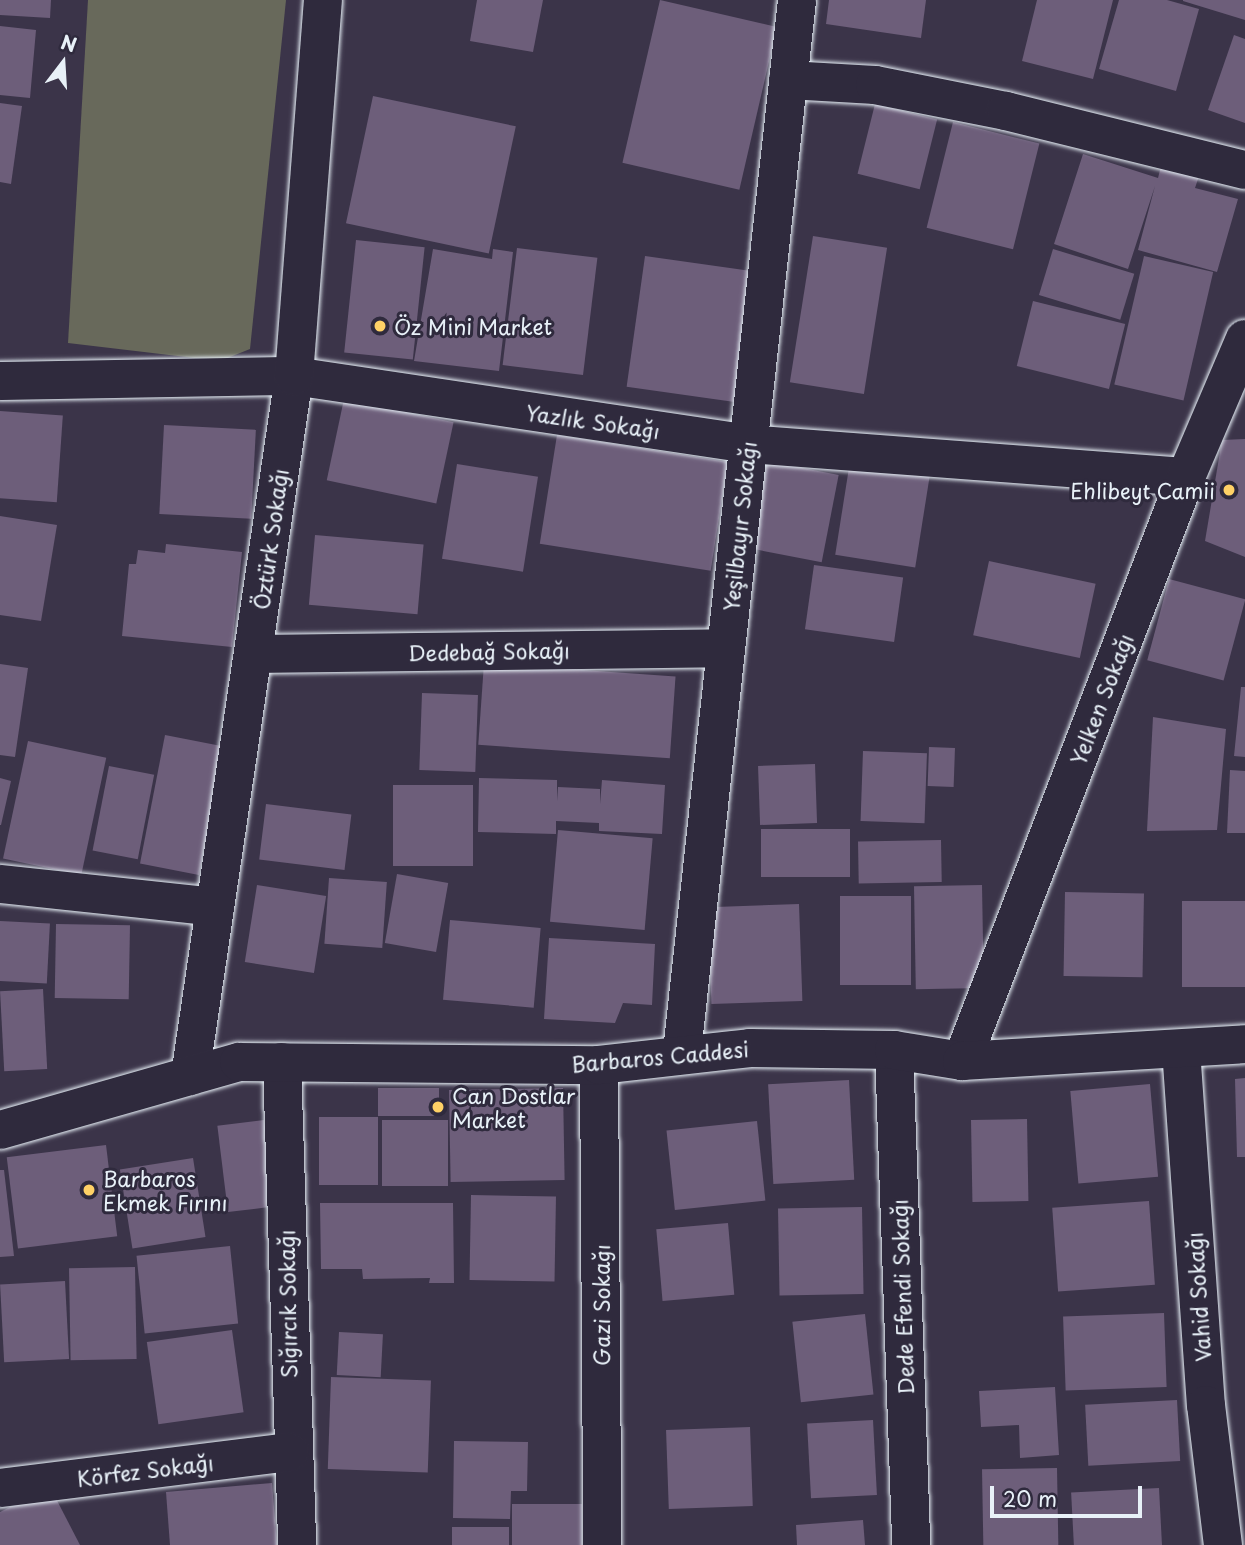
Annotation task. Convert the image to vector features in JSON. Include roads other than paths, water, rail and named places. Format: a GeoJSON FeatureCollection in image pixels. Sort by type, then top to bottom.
{"type":"FeatureCollection","features":[{"type":"Feature","properties":{"kind":"street","name":"Öztürk Sokağı"},"geometry":{"type":"LineString","coordinates":[[190,1076],[294,376],[323,0]]}},
{"type":"Feature","properties":{"kind":"street","name":"Yeşilbayır Sokağı"},"geometry":{"type":"LineString","coordinates":[[682,1052],[797,0]]}},
{"type":"Feature","properties":{"kind":"street"},"geometry":{"type":"LineString","coordinates":[[788,80],[875,85],[1245,170]]}},
{"type":"Feature","properties":{"kind":"street","name":"Yelken Sokağı"},"geometry":{"type":"LineString","coordinates":[[962,1061],[1186,477],[1245,339]]}},
{"type":"Feature","properties":{"kind":"street","name":"Yazlık Sokağı"},"geometry":{"type":"LineString","coordinates":[[0,381],[294,376],[748,444],[1186,477]]}},
{"type":"Feature","properties":{"kind":"street","name":"Dedebağ Sokağı"},"geometry":{"type":"LineString","coordinates":[[253,654],[726,648]]}},
{"type":"Feature","properties":{"kind":"street"},"geometry":{"type":"LineString","coordinates":[[0,884],[215,907]]}},
{"type":"Feature","properties":{"kind":"street","name":"Barbaros Caddesi"},"geometry":{"type":"LineString","coordinates":[[0,1130],[239,1062],[599,1065],[682,1052],[750,1048],[894,1050],[962,1061],[1245,1044]]}},
{"type":"Feature","properties":{"kind":"street","name":"Vahid Sokağı"},"geometry":{"type":"LineString","coordinates":[[1181,1049],[1206,1405],[1223,1545]]}},
{"type":"Feature","properties":{"kind":"street","name":"Dede Efendi Sokağı"},"geometry":{"type":"LineString","coordinates":[[894,1050],[911,1545]]}},
{"type":"Feature","properties":{"kind":"street","name":"Sığırcık Sokağı"},"geometry":{"type":"LineString","coordinates":[[282,1062],[290,1452],[296,1545]]}},
{"type":"Feature","properties":{"kind":"street","name":"Gazi Sokağı"},"geometry":{"type":"LineString","coordinates":[[599,1065],[602,1545]]}},
{"type":"Feature","properties":{"kind":"street","name":"Körfez Sokağı"},"geometry":{"type":"LineString","coordinates":[[0,1488],[290,1452]]}},
{"type":"Feature","properties":{"kind":"place","name":"Öz Mini Market"},"geometry":{"type":"Point","coordinates":[380,326]}},
{"type":"Feature","properties":{"kind":"place","name":"Ehlibeyt Camii"},"geometry":{"type":"Point","coordinates":[1229,490]}},
{"type":"Feature","properties":{"kind":"place","name":"Can Dostlar Market"},"geometry":{"type":"Point","coordinates":[438,1107]}},
{"type":"Feature","properties":{"kind":"place","name":"Barbaros Ekmek Fırını"},"geometry":{"type":"Point","coordinates":[89,1190]}}]}
